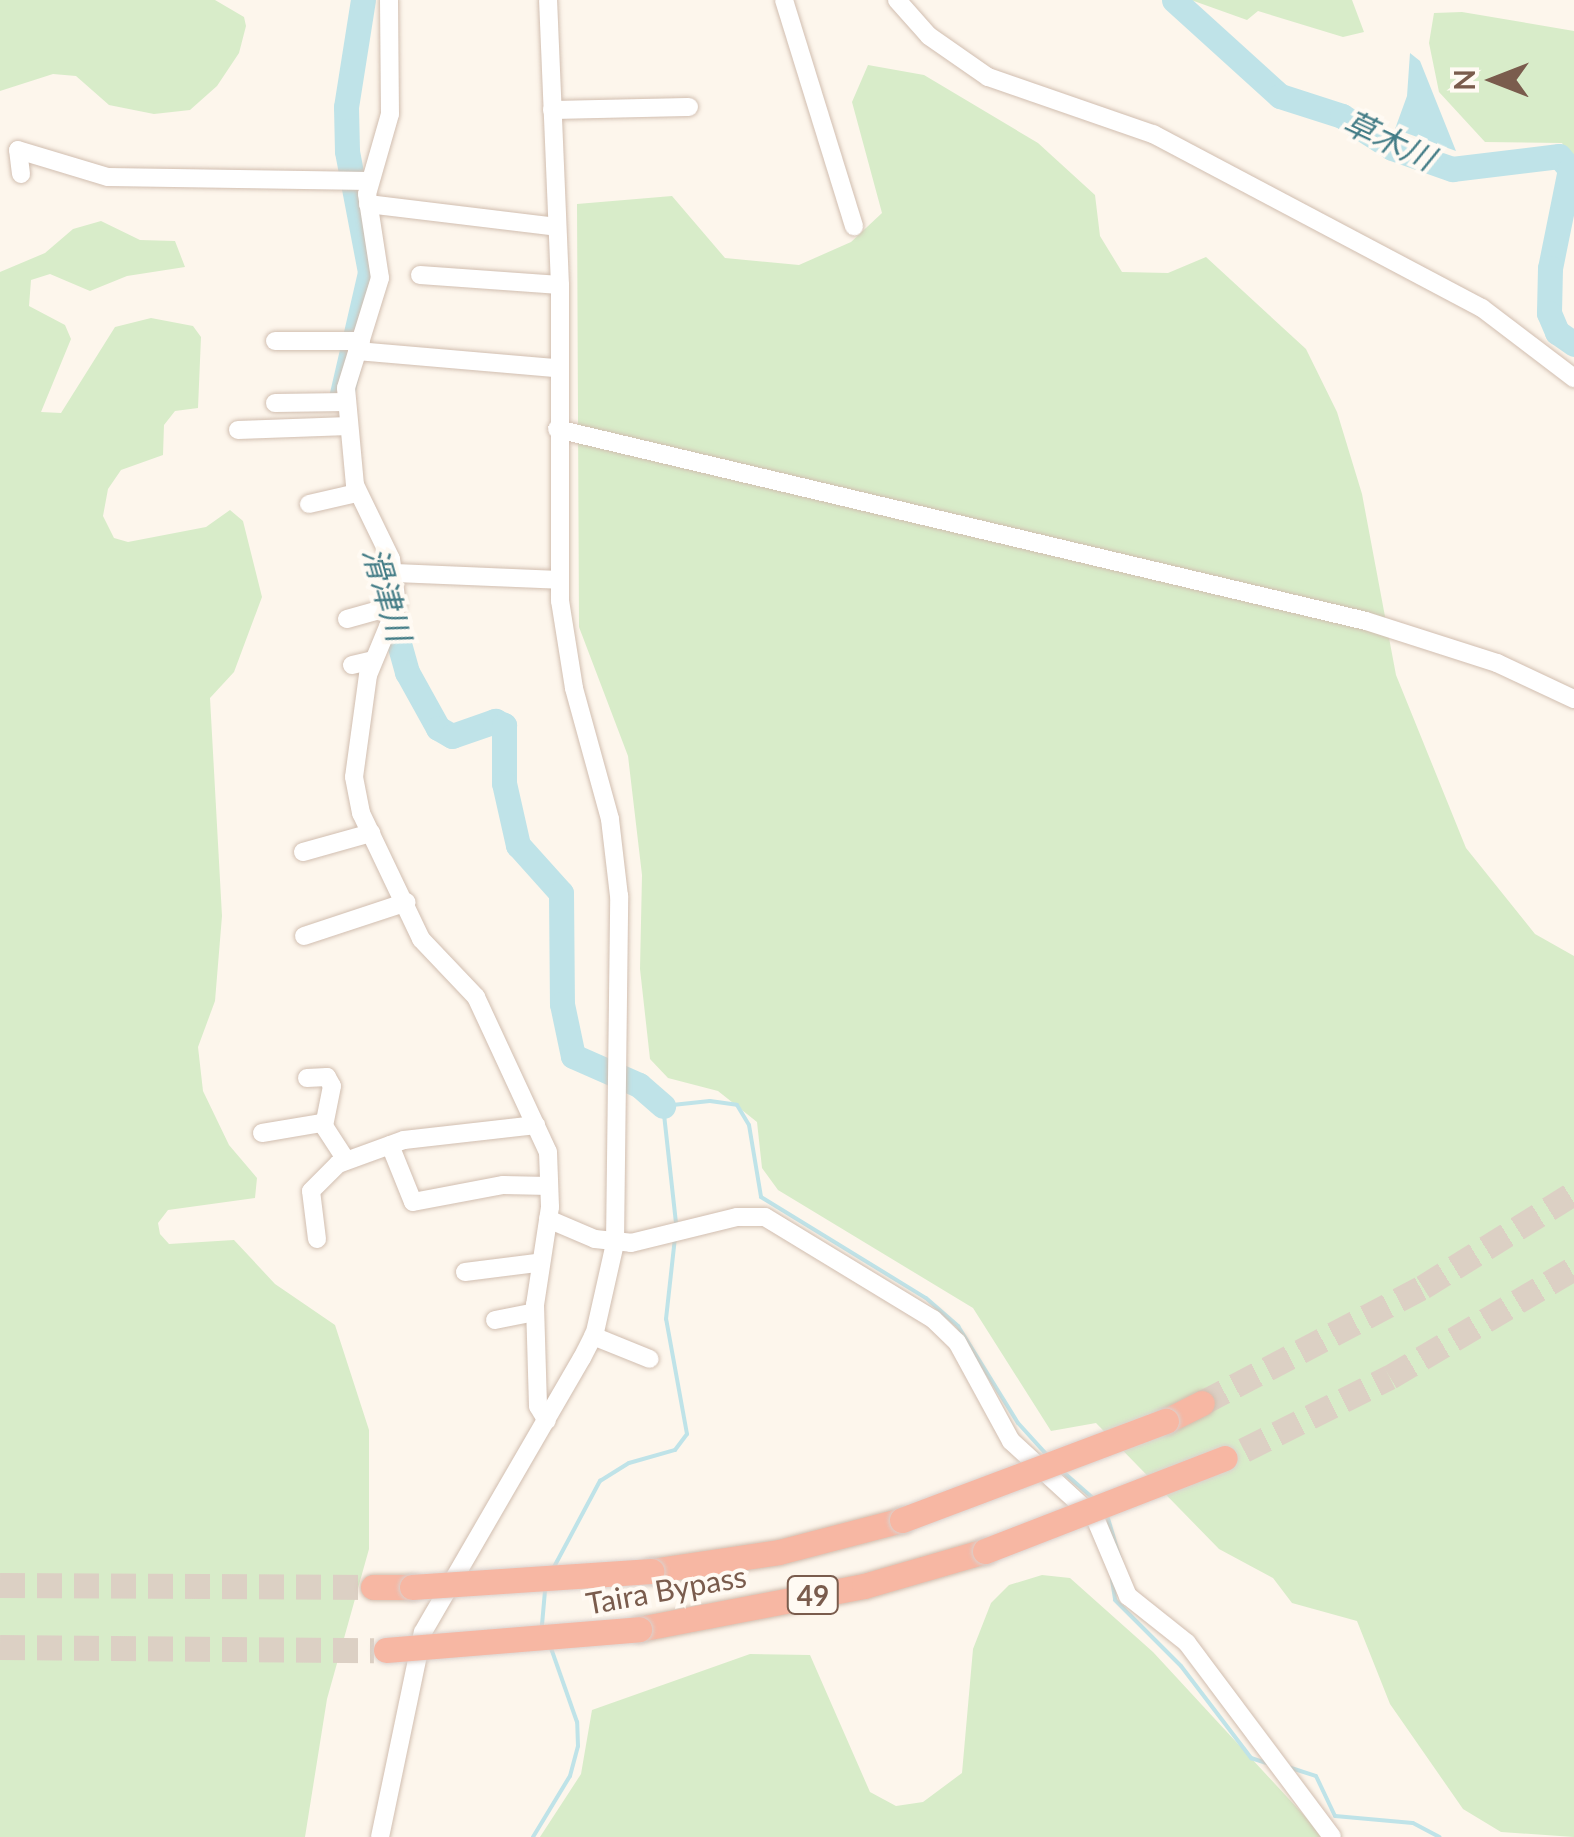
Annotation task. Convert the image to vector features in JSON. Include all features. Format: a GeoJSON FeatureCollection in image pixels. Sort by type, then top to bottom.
{"type":"FeatureCollection","features":[{"type":"Feature","properties":{"kind":"highway","name":"Taira Bypass"},"geometry":{"type":"LineString","coordinates":[[373,1587],[651,1571],[778,1552],[902,1520],[1022,1480],[1166,1421],[1202,1402]]}},
{"type":"Feature","properties":{"kind":"highway","name":"Taira Bypass"},"geometry":{"type":"LineString","coordinates":[[380,1650],[639,1629],[864,1586],[985,1551],[1235,1454]]}},
{"type":"Feature","properties":{"kind":"street"},"geometry":{"type":"LineString","coordinates":[[388,0],[390,114],[369,181],[368,204],[381,261],[347,402],[358,493],[395,573],[398,605],[372,660],[354,764],[371,833],[433,959],[476,997],[548,1152],[548,1220],[536,1263],[534,1312],[538,1406],[547,1421]]}},
{"type":"Feature","properties":{"kind":"street"},"geometry":{"type":"LineString","coordinates":[[380,1837],[422,1632],[593,1336],[615,1241],[620,1053],[615,852],[596,755],[574,688],[559,580],[556,428],[560,285],[548,0]]}},
{"type":"Feature","properties":{"kind":"street"},"geometry":{"type":"LineString","coordinates":[[784,0],[854,226]]}},
{"type":"Feature","properties":{"kind":"street"},"geometry":{"type":"LineString","coordinates":[[897,0],[929,36],[974,69],[1153,134],[1482,308],[1574,378]]}},
{"type":"Feature","properties":{"kind":"street"},"geometry":{"type":"LineString","coordinates":[[552,110],[689,106]]}},
{"type":"Feature","properties":{"kind":"street"},"geometry":{"type":"LineString","coordinates":[[21,174],[18,150],[80,173],[142,180],[369,181]]}},
{"type":"Feature","properties":{"kind":"street"},"geometry":{"type":"LineString","coordinates":[[368,204],[557,227]]}},
{"type":"Feature","properties":{"kind":"street"},"geometry":{"type":"LineString","coordinates":[[420,275],[560,285]]}},
{"type":"Feature","properties":{"kind":"street"},"geometry":{"type":"LineString","coordinates":[[275,341],[359,346],[557,368]]}},
{"type":"Feature","properties":{"kind":"street"},"geometry":{"type":"LineString","coordinates":[[275,403],[347,402]]}},
{"type":"Feature","properties":{"kind":"street"},"geometry":{"type":"LineString","coordinates":[[238,430],[349,426]]}},
{"type":"Feature","properties":{"kind":"street"},"geometry":{"type":"LineString","coordinates":[[556,428],[1366,621],[1497,662],[1574,698]]}},
{"type":"Feature","properties":{"kind":"street"},"geometry":{"type":"LineString","coordinates":[[308,504],[358,493]]}},
{"type":"Feature","properties":{"kind":"street"},"geometry":{"type":"LineString","coordinates":[[395,573],[559,580]]}},
{"type":"Feature","properties":{"kind":"street"},"geometry":{"type":"LineString","coordinates":[[347,619],[398,605]]}},
{"type":"Feature","properties":{"kind":"street"},"geometry":{"type":"LineString","coordinates":[[352,665],[372,660]]}},
{"type":"Feature","properties":{"kind":"street"},"geometry":{"type":"LineString","coordinates":[[303,852],[371,833]]}},
{"type":"Feature","properties":{"kind":"street"},"geometry":{"type":"LineString","coordinates":[[304,936],[406,902]]}},
{"type":"Feature","properties":{"kind":"street"},"geometry":{"type":"LineString","coordinates":[[307,1078],[326,1078],[332,1086],[324,1126],[346,1160]]}},
{"type":"Feature","properties":{"kind":"street"},"geometry":{"type":"LineString","coordinates":[[317,1239],[313,1184],[346,1160],[390,1145],[536,1125]]}},
{"type":"Feature","properties":{"kind":"street"},"geometry":{"type":"LineString","coordinates":[[262,1132],[324,1126]]}},
{"type":"Feature","properties":{"kind":"street"},"geometry":{"type":"LineString","coordinates":[[390,1145],[413,1202],[503,1185],[549,1186]]}},
{"type":"Feature","properties":{"kind":"street"},"geometry":{"type":"LineString","coordinates":[[548,1220],[615,1241],[765,1218],[933,1320],[956,1342],[1011,1441],[1094,1518],[1128,1596],[1187,1643],[1332,1837]]}},
{"type":"Feature","properties":{"kind":"street"},"geometry":{"type":"LineString","coordinates":[[466,1272],[536,1263]]}},
{"type":"Feature","properties":{"kind":"street"},"geometry":{"type":"LineString","coordinates":[[494,1320],[534,1312]]}},
{"type":"Feature","properties":{"kind":"street"},"geometry":{"type":"LineString","coordinates":[[593,1336],[650,1359]]}},
{"type":"Feature","properties":{"kind":"green space"},"geometry":{"type":"Polygon","coordinates":[[[0,0],[215,0],[244,17],[246,26],[239,53],[217,86],[190,110],[154,114],[109,105],[76,76],[53,74],[0,91],[0,0]]]}},
{"type":"Feature","properties":{"kind":"green space"},"geometry":{"type":"Polygon","coordinates":[[[1191,0],[1352,0],[1364,32],[1343,37],[1258,11],[1247,20],[1191,0]]]}},
{"type":"Feature","properties":{"kind":"green space"},"geometry":{"type":"Polygon","coordinates":[[[1462,12],[1574,31],[1574,163],[1562,143],[1485,142],[1439,92],[1429,43],[1434,13],[1462,12]]]}},
{"type":"Feature","properties":{"kind":"green space"},"geometry":{"type":"Polygon","coordinates":[[[868,65],[924,75],[1038,143],[1095,195],[1100,236],[1122,272],[1168,273],[1206,257],[1306,349],[1337,412],[1362,494],[1396,675],[1466,848],[1535,934],[1574,956],[1574,1837],[1501,1832],[1463,1809],[1390,1704],[1357,1621],[1292,1603],[1273,1578],[1219,1549],[1096,1423],[1051,1431],[973,1308],[778,1190],[762,1168],[757,1122],[718,1091],[668,1078],[650,1059],[640,969],[642,875],[628,756],[579,627],[577,204],[672,196],[725,258],[799,265],[851,242],[882,213],[852,102],[868,65]]]}},
{"type":"Feature","properties":{"kind":"green space"},"geometry":{"type":"Polygon","coordinates":[[[101,221],[140,240],[175,241],[185,267],[127,276],[90,291],[50,274],[31,280],[29,306],[65,325],[71,339],[41,412],[61,413],[115,327],[151,318],[193,326],[201,337],[198,408],[175,411],[164,425],[163,455],[121,470],[108,489],[103,516],[114,538],[128,542],[206,527],[230,510],[243,521],[262,597],[234,672],[210,698],[222,916],[215,1001],[198,1047],[203,1091],[229,1145],[257,1178],[255,1198],[168,1210],[158,1223],[160,1234],[169,1244],[234,1240],[275,1284],[335,1325],[369,1430],[369,1549],[327,1699],[305,1837],[0,1837],[0,272],[45,253],[73,229],[101,221]]]}},
{"type":"Feature","properties":{"kind":"green space"},"geometry":{"type":"Polygon","coordinates":[[[1042,1575],[1070,1578],[1153,1652],[1324,1837],[540,1837],[581,1774],[592,1710],[750,1654],[810,1655],[870,1792],[896,1806],[923,1802],[962,1773],[973,1649],[991,1603],[1009,1585],[1042,1575]]]}},
{"type":"Feature","properties":{"kind":"water"},"geometry":{"type":"Polygon","coordinates":[[[1410,53],[1420,61],[1456,151],[1395,129],[1407,96],[1410,53]]]}},
{"type":"Feature","properties":{"kind":"waterway","name":"滑津川"},"geometry":{"type":"LineString","coordinates":[[341,398],[370,272],[347,151],[346,107],[363,0]]}},
{"type":"Feature","properties":{"kind":"waterway","name":"草木川"},"geometry":{"type":"LineString","coordinates":[[1174,0],[1280,96],[1342,116],[1392,148],[1452,169],[1559,156],[1570,169],[1550,268],[1549,313],[1557,332],[1574,344]]}},
{"type":"Feature","properties":{"kind":"waterway","name":"滑津川"},"geometry":{"type":"LineString","coordinates":[[388,604],[407,672],[438,728],[452,736],[495,721],[504,725],[504,783],[518,845],[561,893],[562,1004],[573,1056],[639,1085],[663,1106]]}},
{"type":"Feature","properties":{"kind":"waterway"},"geometry":{"type":"LineString","coordinates":[[676,1223],[663,1106],[710,1101],[737,1105],[749,1125],[761,1197],[926,1298],[958,1326],[1018,1423],[1048,1456]]}},
{"type":"Feature","properties":{"kind":"waterway"},"geometry":{"type":"LineString","coordinates":[[554,1567],[600,1481],[629,1463],[675,1450],[687,1434],[666,1319],[675,1238]]}},
{"type":"Feature","properties":{"kind":"waterway"},"geometry":{"type":"LineString","coordinates":[[1061,1470],[1095,1500]]}},
{"type":"Feature","properties":{"kind":"waterway"},"geometry":{"type":"LineString","coordinates":[[1107,1515],[1121,1562]]}},
{"type":"Feature","properties":{"kind":"waterway"},"geometry":{"type":"LineString","coordinates":[[1112,1580],[1115,1600],[1181,1666],[1251,1758],[1269,1764]]}},
{"type":"Feature","properties":{"kind":"waterway"},"geometry":{"type":"LineString","coordinates":[[542,1625],[545,1590]]}},
{"type":"Feature","properties":{"kind":"waterway"},"geometry":{"type":"LineString","coordinates":[[533,1837],[570,1776],[578,1746],[577,1722],[551,1648]]}},
{"type":"Feature","properties":{"kind":"waterway"},"geometry":{"type":"LineString","coordinates":[[1288,1767],[1316,1776],[1335,1816],[1413,1823],[1439,1837]]}},
{"type":"Feature","properties":{"kind":"tunnel"},"geometry":{"type":"LineString","coordinates":[[1202,1403],[1423,1287],[1574,1193]]}},
{"type":"Feature","properties":{"kind":"tunnel"},"geometry":{"type":"LineString","coordinates":[[1244,1450],[1390,1377],[1574,1268]]}},
{"type":"Feature","properties":{"kind":"tunnel"},"geometry":{"type":"LineString","coordinates":[[0,1585],[373,1587]]}},
{"type":"Feature","properties":{"kind":"tunnel"},"geometry":{"type":"LineString","coordinates":[[0,1647],[374,1650]]}}]}
